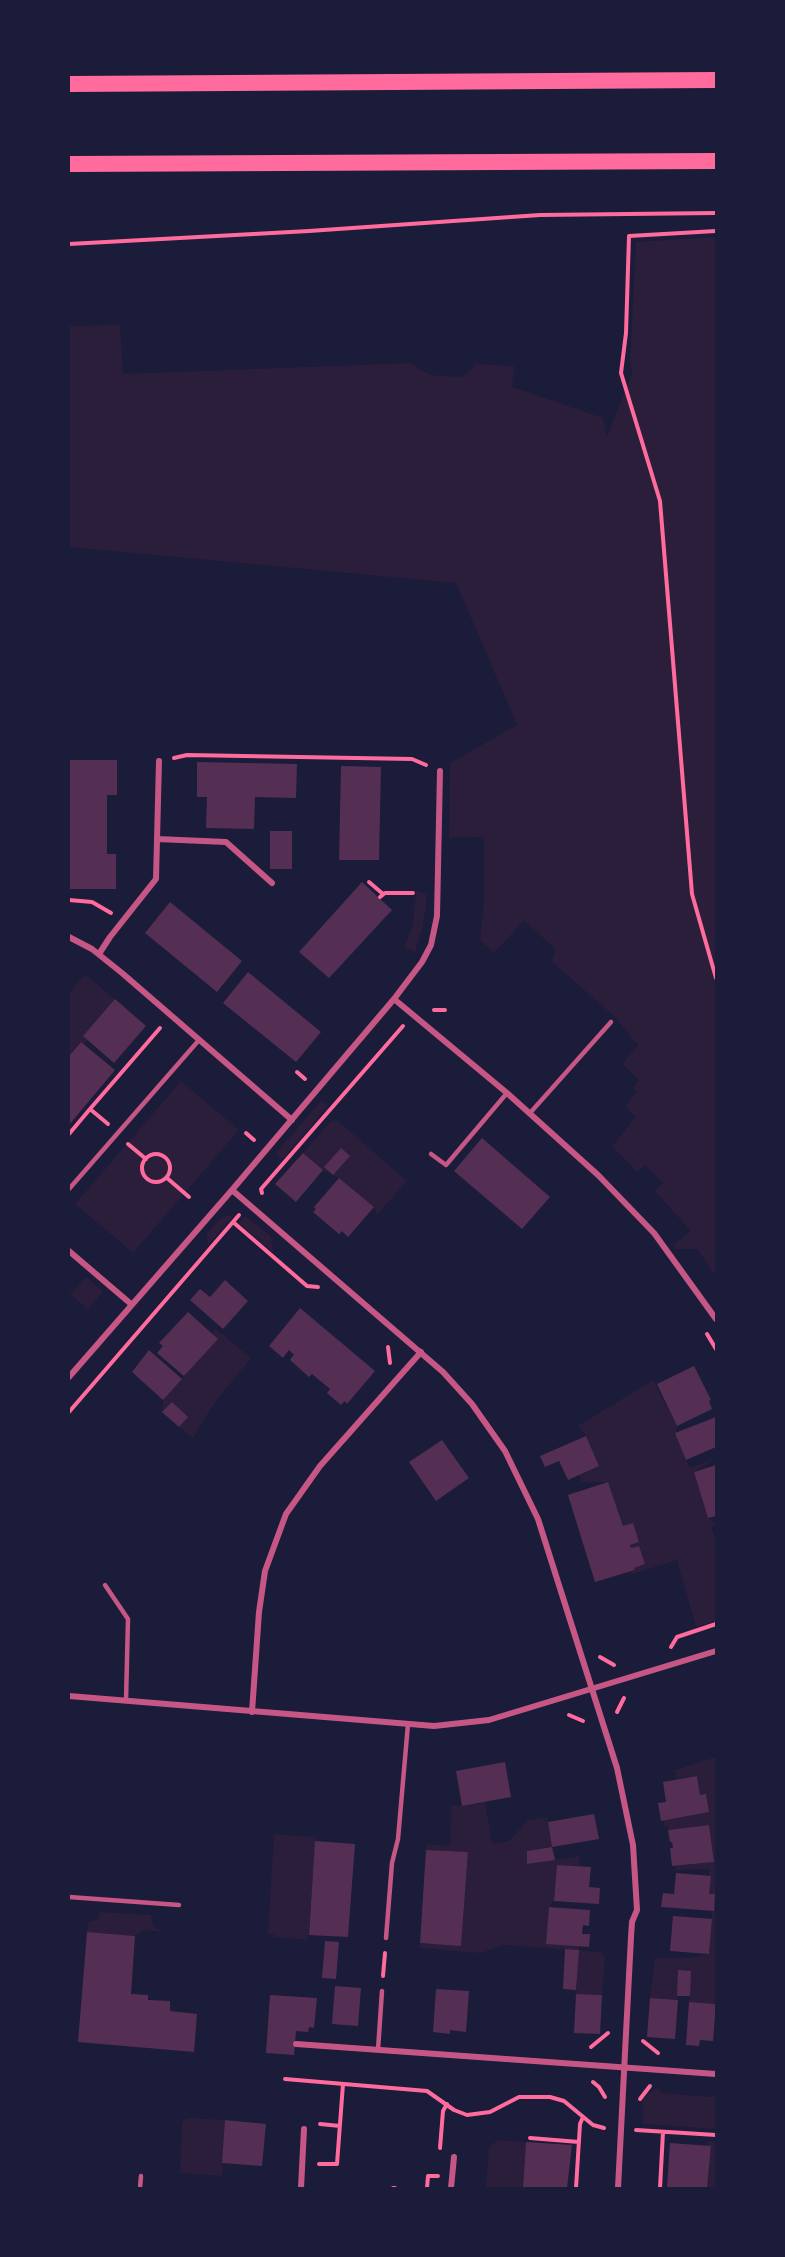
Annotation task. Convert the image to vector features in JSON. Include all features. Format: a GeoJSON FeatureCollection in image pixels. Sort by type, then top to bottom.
{"type":"FeatureCollection","features":[{"type":"Feature","properties":{"kind":"highway"},"geometry":{"type":"LineString","coordinates":[[69,84],[716,80]]}},
{"type":"Feature","properties":{"kind":"highway"},"geometry":{"type":"LineString","coordinates":[[69,164],[716,162]]}},
{"type":"Feature","properties":{"kind":"highway"},"geometry":{"type":"LineString","coordinates":[[69,175],[298,164]]}},
{"type":"Feature","properties":{"kind":"street"},"geometry":{"type":"LineString","coordinates":[[99,954],[155,882],[158,872],[159,761]]}},
{"type":"Feature","properties":{"kind":"street"},"geometry":{"type":"LineString","coordinates":[[69,1377],[292,1120],[394,999],[426,957],[436,924],[440,771]]}},
{"type":"Feature","properties":{"kind":"street"},"geometry":{"type":"LineString","coordinates":[[158,839],[226,842],[272,883]]}},
{"type":"Feature","properties":{"kind":"street"},"geometry":{"type":"LineString","coordinates":[[69,937],[99,954],[292,1120]]}},
{"type":"Feature","properties":{"kind":"street"},"geometry":{"type":"LineString","coordinates":[[394,999],[507,1093],[598,1174],[654,1233],[716,1319]]}},
{"type":"Feature","properties":{"kind":"street"},"geometry":{"type":"LineString","coordinates":[[232,1190],[421,1352],[472,1404],[499,1441],[518,1474],[543,1534],[621,1785],[633,1845],[637,1910],[632,1922],[618,2188]]}},
{"type":"Feature","properties":{"kind":"street"},"geometry":{"type":"LineString","coordinates":[[69,1251],[131,1304]]}},
{"type":"Feature","properties":{"kind":"street"},"geometry":{"type":"LineString","coordinates":[[252,1712],[262,1587],[268,1561],[286,1514],[320,1466],[421,1352]]}},
{"type":"Feature","properties":{"kind":"street"},"geometry":{"type":"LineString","coordinates":[[69,1696],[434,1726],[489,1720],[716,1651]]}},
{"type":"Feature","properties":{"kind":"street"},"geometry":{"type":"LineString","coordinates":[[296,2044],[716,2074]]}},
{"type":"Feature","properties":{"kind":"street"},"geometry":{"type":"LineString","coordinates":[[301,2188],[304,2129]]}},
{"type":"Feature","properties":{"kind":"street"},"geometry":{"type":"LineString","coordinates":[[451,2188],[454,2157]]}},
{"type":"Feature","properties":{"kind":"lane"},"geometry":{"type":"LineString","coordinates":[[530,1113],[611,1022]]}},
{"type":"Feature","properties":{"kind":"lane"},"geometry":{"type":"LineString","coordinates":[[69,1190],[199,1040]]}},
{"type":"Feature","properties":{"kind":"lane"},"geometry":{"type":"LineString","coordinates":[[431,1154],[446,1165],[507,1093]]}},
{"type":"Feature","properties":{"kind":"lane"},"geometry":{"type":"LineString","coordinates":[[105,1585],[128,1619],[126,1701]]}},
{"type":"Feature","properties":{"kind":"lane"},"geometry":{"type":"LineString","coordinates":[[386,1938],[392,1863],[398,1839],[408,1724]]}},
{"type":"Feature","properties":{"kind":"lane"},"geometry":{"type":"LineString","coordinates":[[69,1897],[179,1905]]}},
{"type":"Feature","properties":{"kind":"lane"},"geometry":{"type":"LineString","coordinates":[[378,2050],[382,1991]]}},
{"type":"Feature","properties":{"kind":"lane"},"geometry":{"type":"LineString","coordinates":[[140,2188],[141,2176]]}},
{"type":"Feature","properties":{"kind":"path"},"geometry":{"type":"LineString","coordinates":[[69,244],[297,232],[540,215],[716,213]]}},
{"type":"Feature","properties":{"kind":"path"},"geometry":{"type":"LineString","coordinates":[[716,231],[629,236],[626,333],[621,373],[660,501],[692,894],[716,978]]}},
{"type":"Feature","properties":{"kind":"path"},"geometry":{"type":"LineString","coordinates":[[159,761],[187,755],[412,759],[440,771]]}},
{"type":"Feature","properties":{"kind":"path"},"geometry":{"type":"LineString","coordinates":[[369,882],[382,896],[413,893]]}},
{"type":"Feature","properties":{"kind":"path"},"geometry":{"type":"LineString","coordinates":[[431,1011],[445,1010]]}},
{"type":"Feature","properties":{"kind":"path"},"geometry":{"type":"LineString","coordinates":[[69,1134],[162,1026]]}},
{"type":"Feature","properties":{"kind":"path"},"geometry":{"type":"LineString","coordinates":[[90,1109],[146,1159]]}},
{"type":"Feature","properties":{"kind":"path"},"geometry":{"type":"LineString","coordinates":[[158,1154],[166,1158],[171,1170],[167,1178],[159,1183],[145,1178],[142,1168],[149,1156],[158,1154]]}},
{"type":"Feature","properties":{"kind":"path"},"geometry":{"type":"LineString","coordinates":[[167,1178],[189,1197]]}},
{"type":"Feature","properties":{"kind":"path"},"geometry":{"type":"LineString","coordinates":[[69,1412],[261,1190]]}},
{"type":"Feature","properties":{"kind":"path"},"geometry":{"type":"LineString","coordinates":[[233,1222],[308,1286],[323,1287]]}},
{"type":"Feature","properties":{"kind":"path"},"geometry":{"type":"LineString","coordinates":[[704,1328],[716,1349]]}},
{"type":"Feature","properties":{"kind":"path"},"geometry":{"type":"LineString","coordinates":[[385,1340],[390,1357],[389,1368]]}},
{"type":"Feature","properties":{"kind":"path"},"geometry":{"type":"LineString","coordinates":[[564,1715],[577,1717],[588,1725]]}},
{"type":"Feature","properties":{"kind":"path"},"geometry":{"type":"LineString","coordinates":[[382,1991],[386,1938]]}},
{"type":"Feature","properties":{"kind":"path"},"geometry":{"type":"LineString","coordinates":[[585,2048],[603,2039],[611,2028]]}},
{"type":"Feature","properties":{"kind":"path"},"geometry":{"type":"LineString","coordinates":[[594,2045],[592,2081],[602,2091],[605,2101]]}},
{"type":"Feature","properties":{"kind":"path"},"geometry":{"type":"LineString","coordinates":[[639,2105],[642,2096],[650,2087],[653,2049]]}},
{"type":"Feature","properties":{"kind":"path"},"geometry":{"type":"LineString","coordinates":[[285,2079],[427,2091],[457,2112],[467,2115],[490,2112],[519,2097],[550,2097],[564,2101],[596,2126],[716,2135]]}},
{"type":"Feature","properties":{"kind":"path"},"geometry":{"type":"LineString","coordinates":[[302,2163],[338,2164],[343,2084]]}},
{"type":"Feature","properties":{"kind":"path"},"geometry":{"type":"LineString","coordinates":[[576,2188],[580,2124],[583,2117]]}},
{"type":"Feature","properties":{"kind":"path"},"geometry":{"type":"LineString","coordinates":[[639,2124],[639,2130]]}},
{"type":"Feature","properties":{"kind":"path"},"geometry":{"type":"LineString","coordinates":[[660,2188],[663,2132]]}},
{"type":"Feature","properties":{"kind":"path"},"geometry":{"type":"LineString","coordinates":[[530,2138],[579,2142]]}},
{"type":"Feature","properties":{"kind":"shaded area"},"geometry":{"type":"Polygon","coordinates":[[[716,237],[716,1277],[697,1249],[677,1249],[673,1245],[691,1231],[655,1191],[663,1183],[645,1165],[637,1172],[612,1146],[636,1117],[625,1106],[637,1092],[633,1088],[639,1080],[622,1064],[638,1045],[614,1016],[552,962],[556,949],[524,921],[494,953],[480,940],[484,901],[484,837],[449,838],[450,763],[517,725],[456,583],[69,547],[69,326],[120,325],[123,374],[411,363],[432,375],[460,377],[470,371],[475,364],[514,366],[512,387],[603,418],[607,437],[632,373],[630,361],[636,242],[716,237]]]}},
{"type":"Feature","properties":{"kind":"shaded area"},"geometry":{"type":"Polygon","coordinates":[[[416,891],[426,894],[426,905],[423,926],[415,952],[404,947],[413,925],[416,891]]]}},
{"type":"Feature","properties":{"kind":"shaded area"},"geometry":{"type":"Polygon","coordinates":[[[87,976],[115,999],[84,1035],[88,1040],[84,1044],[80,1042],[69,1056],[69,993],[83,977],[87,976]]]}},
{"type":"Feature","properties":{"kind":"shaded area"},"geometry":{"type":"Polygon","coordinates":[[[181,1081],[239,1130],[133,1253],[75,1204],[181,1081]]]}},
{"type":"Feature","properties":{"kind":"shaded area"},"geometry":{"type":"Polygon","coordinates":[[[322,1100],[328,1106],[282,1160],[275,1154],[322,1100]]]}},
{"type":"Feature","properties":{"kind":"shaded area"},"geometry":{"type":"Polygon","coordinates":[[[331,1121],[338,1121],[407,1181],[377,1215],[374,1207],[339,1178],[323,1170],[303,1153],[331,1121]]]}},
{"type":"Feature","properties":{"kind":"shaded area"},"geometry":{"type":"Polygon","coordinates":[[[235,1214],[208,1245],[206,1235],[222,1217],[235,1214]]]}},
{"type":"Feature","properties":{"kind":"shaded area"},"geometry":{"type":"Polygon","coordinates":[[[245,1216],[271,1236],[273,1252],[239,1223],[245,1216]]]}},
{"type":"Feature","properties":{"kind":"shaded area"},"geometry":{"type":"Polygon","coordinates":[[[86,1277],[103,1292],[88,1309],[70,1294],[86,1277]]]}},
{"type":"Feature","properties":{"kind":"shaded area"},"geometry":{"type":"Polygon","coordinates":[[[216,1329],[251,1358],[213,1405],[193,1438],[162,1412],[163,1400],[217,1339],[212,1333],[216,1329]]]}},
{"type":"Feature","properties":{"kind":"shaded area"},"geometry":{"type":"Polygon","coordinates":[[[653,1380],[677,1426],[676,1433],[690,1468],[716,1458],[694,1472],[708,1518],[715,1522],[712,1528],[716,1541],[716,1621],[696,1627],[677,1560],[623,1577],[635,1570],[634,1568],[645,1564],[639,1546],[631,1548],[608,1482],[582,1482],[579,1475],[599,1466],[586,1436],[578,1426],[653,1380]]]}},
{"type":"Feature","properties":{"kind":"shaded area"},"geometry":{"type":"Polygon","coordinates":[[[716,1757],[716,2004],[689,2002],[691,1971],[678,1971],[678,2000],[650,1998],[655,1958],[692,1958],[709,1954],[715,1895],[709,1894],[709,1869],[676,1870],[676,1866],[714,1862],[709,1825],[668,1830],[668,1826],[664,1827],[664,1820],[709,1812],[706,1795],[700,1795],[697,1776],[677,1779],[675,1770],[716,1757]]]}},
{"type":"Feature","properties":{"kind":"shaded area"},"geometry":{"type":"Polygon","coordinates":[[[485,1802],[492,1844],[509,1841],[528,1820],[547,1817],[552,1847],[527,1851],[527,1864],[579,1856],[579,1867],[557,1865],[554,1901],[549,1907],[547,1943],[579,1946],[579,1950],[603,1953],[605,1959],[602,1995],[576,1994],[578,1950],[503,1945],[481,1953],[419,1948],[420,1943],[461,1945],[468,1852],[426,1850],[427,1844],[450,1846],[451,1805],[462,1806],[485,1802]]]}},
{"type":"Feature","properties":{"kind":"shaded area"},"geometry":{"type":"Polygon","coordinates":[[[274,1834],[316,1837],[308,1940],[274,1937],[274,1934],[268,1934],[274,1834]]]}},
{"type":"Feature","properties":{"kind":"shaded area"},"geometry":{"type":"Polygon","coordinates":[[[100,1912],[151,1915],[153,1926],[164,1932],[144,1930],[135,1936],[87,1932],[88,1922],[97,1920],[100,1912]]]}},
{"type":"Feature","properties":{"kind":"shaded area"},"geometry":{"type":"Polygon","coordinates":[[[657,2088],[663,2093],[710,2097],[716,2093],[716,2129],[643,2124],[643,2100],[657,2088]]]}},
{"type":"Feature","properties":{"kind":"shaded area"},"geometry":{"type":"Polygon","coordinates":[[[187,2118],[225,2120],[222,2176],[180,2173],[182,2122],[187,2118]]]}},
{"type":"Feature","properties":{"kind":"shaded area"},"geometry":{"type":"Polygon","coordinates":[[[498,2140],[526,2142],[523,2188],[486,2188],[489,2147],[498,2140]]]}},
{"type":"Feature","properties":{"kind":"shaded area"},"geometry":{"type":"Polygon","coordinates":[[[708,2141],[716,2142],[716,2188],[707,2188],[711,2147],[707,2146],[708,2141]]]}},
{"type":"Feature","properties":{"kind":"building"},"geometry":{"type":"Polygon","coordinates":[[[69,760],[117,760],[117,795],[107,795],[107,854],[116,854],[116,889],[69,889],[69,760]]]}},
{"type":"Feature","properties":{"kind":"building"},"geometry":{"type":"Polygon","coordinates":[[[197,762],[297,764],[296,798],[255,797],[254,829],[206,828],[207,797],[197,797],[197,762]]]}},
{"type":"Feature","properties":{"kind":"building"},"geometry":{"type":"Polygon","coordinates":[[[341,766],[381,767],[379,860],[339,860],[341,766]]]}},
{"type":"Feature","properties":{"kind":"building"},"geometry":{"type":"Polygon","coordinates":[[[270,831],[292,831],[292,869],[270,869],[270,831]]]}},
{"type":"Feature","properties":{"kind":"building"},"geometry":{"type":"Polygon","coordinates":[[[362,882],[392,910],[329,978],[299,952],[362,882]]]}},
{"type":"Feature","properties":{"kind":"building"},"geometry":{"type":"Polygon","coordinates":[[[170,902],[242,961],[217,992],[145,933],[170,902]]]}},
{"type":"Feature","properties":{"kind":"building"},"geometry":{"type":"Polygon","coordinates":[[[248,972],[321,1032],[296,1062],[223,1003],[248,972]]]}},
{"type":"Feature","properties":{"kind":"building"},"geometry":{"type":"Polygon","coordinates":[[[115,999],[146,1026],[114,1063],[83,1036],[115,999]]]}},
{"type":"Feature","properties":{"kind":"building"},"geometry":{"type":"Polygon","coordinates":[[[81,1042],[115,1070],[69,1125],[69,1056],[81,1042]]]}},
{"type":"Feature","properties":{"kind":"building"},"geometry":{"type":"Polygon","coordinates":[[[482,1138],[550,1197],[522,1229],[454,1171],[482,1138]]]}},
{"type":"Feature","properties":{"kind":"building"},"geometry":{"type":"Polygon","coordinates":[[[341,1148],[350,1156],[333,1175],[324,1167],[341,1148]]]}},
{"type":"Feature","properties":{"kind":"building"},"geometry":{"type":"Polygon","coordinates":[[[303,1153],[323,1170],[296,1202],[275,1184],[303,1153]]]}},
{"type":"Feature","properties":{"kind":"building"},"geometry":{"type":"Polygon","coordinates":[[[339,1178],[374,1207],[348,1237],[342,1231],[339,1234],[313,1212],[316,1209],[314,1207],[339,1178]]]}},
{"type":"Feature","properties":{"kind":"building"},"geometry":{"type":"Polygon","coordinates":[[[225,1280],[248,1301],[223,1329],[190,1300],[200,1289],[210,1297],[225,1280]]]}},
{"type":"Feature","properties":{"kind":"building"},"geometry":{"type":"Polygon","coordinates":[[[300,1308],[375,1371],[347,1404],[345,1401],[341,1405],[327,1393],[330,1389],[312,1374],[309,1377],[290,1360],[294,1354],[289,1350],[283,1358],[269,1346],[300,1308]]]}},
{"type":"Feature","properties":{"kind":"building"},"geometry":{"type":"Polygon","coordinates":[[[188,1312],[218,1339],[184,1376],[157,1353],[163,1346],[159,1343],[188,1312]]]}},
{"type":"Feature","properties":{"kind":"building"},"geometry":{"type":"Polygon","coordinates":[[[149,1350],[182,1379],[163,1400],[132,1372],[149,1350]]]}},
{"type":"Feature","properties":{"kind":"building"},"geometry":{"type":"Polygon","coordinates":[[[694,1366],[711,1400],[709,1401],[712,1409],[677,1426],[657,1384],[694,1366]]]}},
{"type":"Feature","properties":{"kind":"building"},"geometry":{"type":"Polygon","coordinates":[[[172,1402],[188,1417],[179,1427],[162,1412],[172,1402]]]}},
{"type":"Feature","properties":{"kind":"building"},"geometry":{"type":"Polygon","coordinates":[[[716,1417],[716,1447],[686,1460],[675,1433],[716,1417]]]}},
{"type":"Feature","properties":{"kind":"building"},"geometry":{"type":"Polygon","coordinates":[[[586,1436],[599,1466],[568,1480],[559,1461],[545,1467],[540,1456],[586,1436]]]}},
{"type":"Feature","properties":{"kind":"building"},"geometry":{"type":"Polygon","coordinates":[[[442,1440],[469,1478],[436,1501],[409,1462],[442,1440]]]}},
{"type":"Feature","properties":{"kind":"building"},"geometry":{"type":"Polygon","coordinates":[[[716,1465],[716,1516],[708,1518],[694,1472],[716,1465]]]}},
{"type":"Feature","properties":{"kind":"building"},"geometry":{"type":"Polygon","coordinates":[[[608,1482],[623,1526],[633,1523],[639,1542],[630,1545],[631,1548],[639,1546],[645,1564],[634,1568],[635,1570],[595,1582],[568,1495],[608,1482]]]}},
{"type":"Feature","properties":{"kind":"building"},"geometry":{"type":"Polygon","coordinates":[[[505,1762],[511,1797],[462,1806],[456,1771],[505,1762]]]}},
{"type":"Feature","properties":{"kind":"building"},"geometry":{"type":"Polygon","coordinates":[[[697,1776],[700,1795],[706,1794],[709,1812],[661,1821],[658,1803],[666,1802],[663,1782],[697,1776]]]}},
{"type":"Feature","properties":{"kind":"building"},"geometry":{"type":"Polygon","coordinates":[[[594,1814],[599,1839],[552,1847],[548,1822],[594,1814]]]}},
{"type":"Feature","properties":{"kind":"building"},"geometry":{"type":"Polygon","coordinates":[[[709,1825],[714,1862],[672,1866],[670,1848],[673,1848],[668,1830],[709,1825]]]}},
{"type":"Feature","properties":{"kind":"building"},"geometry":{"type":"Polygon","coordinates":[[[315,1841],[355,1844],[348,1937],[309,1935],[315,1841]]]}},
{"type":"Feature","properties":{"kind":"building"},"geometry":{"type":"Polygon","coordinates":[[[552,1847],[555,1860],[527,1864],[527,1851],[552,1847]]]}},
{"type":"Feature","properties":{"kind":"building"},"geometry":{"type":"Polygon","coordinates":[[[426,1850],[468,1852],[461,1946],[420,1943],[426,1850]]]}},
{"type":"Feature","properties":{"kind":"building"},"geometry":{"type":"Polygon","coordinates":[[[557,1865],[591,1867],[589,1887],[600,1888],[599,1904],[554,1901],[557,1865]]]}},
{"type":"Feature","properties":{"kind":"building"},"geometry":{"type":"Polygon","coordinates":[[[676,1873],[711,1876],[709,1894],[715,1894],[714,1911],[661,1907],[663,1893],[674,1894],[676,1873]]]}},
{"type":"Feature","properties":{"kind":"building"},"geometry":{"type":"Polygon","coordinates":[[[549,1907],[590,1910],[589,1926],[583,1925],[582,1934],[590,1934],[589,1947],[546,1944],[549,1907]]]}},
{"type":"Feature","properties":{"kind":"building"},"geometry":{"type":"Polygon","coordinates":[[[673,1916],[712,1919],[709,1954],[670,1951],[673,1916]]]}},
{"type":"Feature","properties":{"kind":"building"},"geometry":{"type":"Polygon","coordinates":[[[87,1932],[135,1936],[131,1994],[148,1995],[148,2000],[170,2001],[170,2011],[197,2014],[194,2052],[78,2042],[87,1932]]]}},
{"type":"Feature","properties":{"kind":"building"},"geometry":{"type":"Polygon","coordinates":[[[325,1941],[339,1942],[336,1979],[322,1978],[325,1941]]]}},
{"type":"Feature","properties":{"kind":"building"},"geometry":{"type":"Polygon","coordinates":[[[565,1949],[579,1950],[576,1990],[563,1989],[565,1949]]]}},
{"type":"Feature","properties":{"kind":"building"},"geometry":{"type":"Polygon","coordinates":[[[678,1970],[691,1971],[690,1996],[677,1996],[678,1970]]]}},
{"type":"Feature","properties":{"kind":"building"},"geometry":{"type":"Polygon","coordinates":[[[335,1986],[361,1988],[358,2026],[332,2024],[335,1986]]]}},
{"type":"Feature","properties":{"kind":"building"},"geometry":{"type":"Polygon","coordinates":[[[436,1989],[469,1991],[466,2032],[450,2030],[450,2034],[433,2032],[436,1989]]]}},
{"type":"Feature","properties":{"kind":"building"},"geometry":{"type":"Polygon","coordinates":[[[576,1994],[602,1995],[600,2034],[574,2033],[576,1994]]]}},
{"type":"Feature","properties":{"kind":"building"},"geometry":{"type":"Polygon","coordinates":[[[270,1995],[317,1998],[314,2028],[309,2027],[308,2032],[296,2031],[294,2055],[266,2053],[270,1995]]]}},
{"type":"Feature","properties":{"kind":"building"},"geometry":{"type":"Polygon","coordinates":[[[650,1998],[678,2000],[675,2039],[647,2037],[650,1998]]]}},
{"type":"Feature","properties":{"kind":"building"},"geometry":{"type":"Polygon","coordinates":[[[689,2002],[716,2004],[713,2041],[700,2040],[699,2046],[686,2045],[689,2002]]]}},
{"type":"Feature","properties":{"kind":"building"},"geometry":{"type":"Polygon","coordinates":[[[225,2120],[266,2124],[262,2166],[222,2163],[225,2120]]]}},
{"type":"Feature","properties":{"kind":"building"},"geometry":{"type":"Polygon","coordinates":[[[526,2142],[572,2145],[567,2188],[523,2188],[526,2142]]]}},
{"type":"Feature","properties":{"kind":"building"},"geometry":{"type":"Polygon","coordinates":[[[670,2143],[711,2146],[707,2188],[667,2188],[670,2143]]]}}]}
